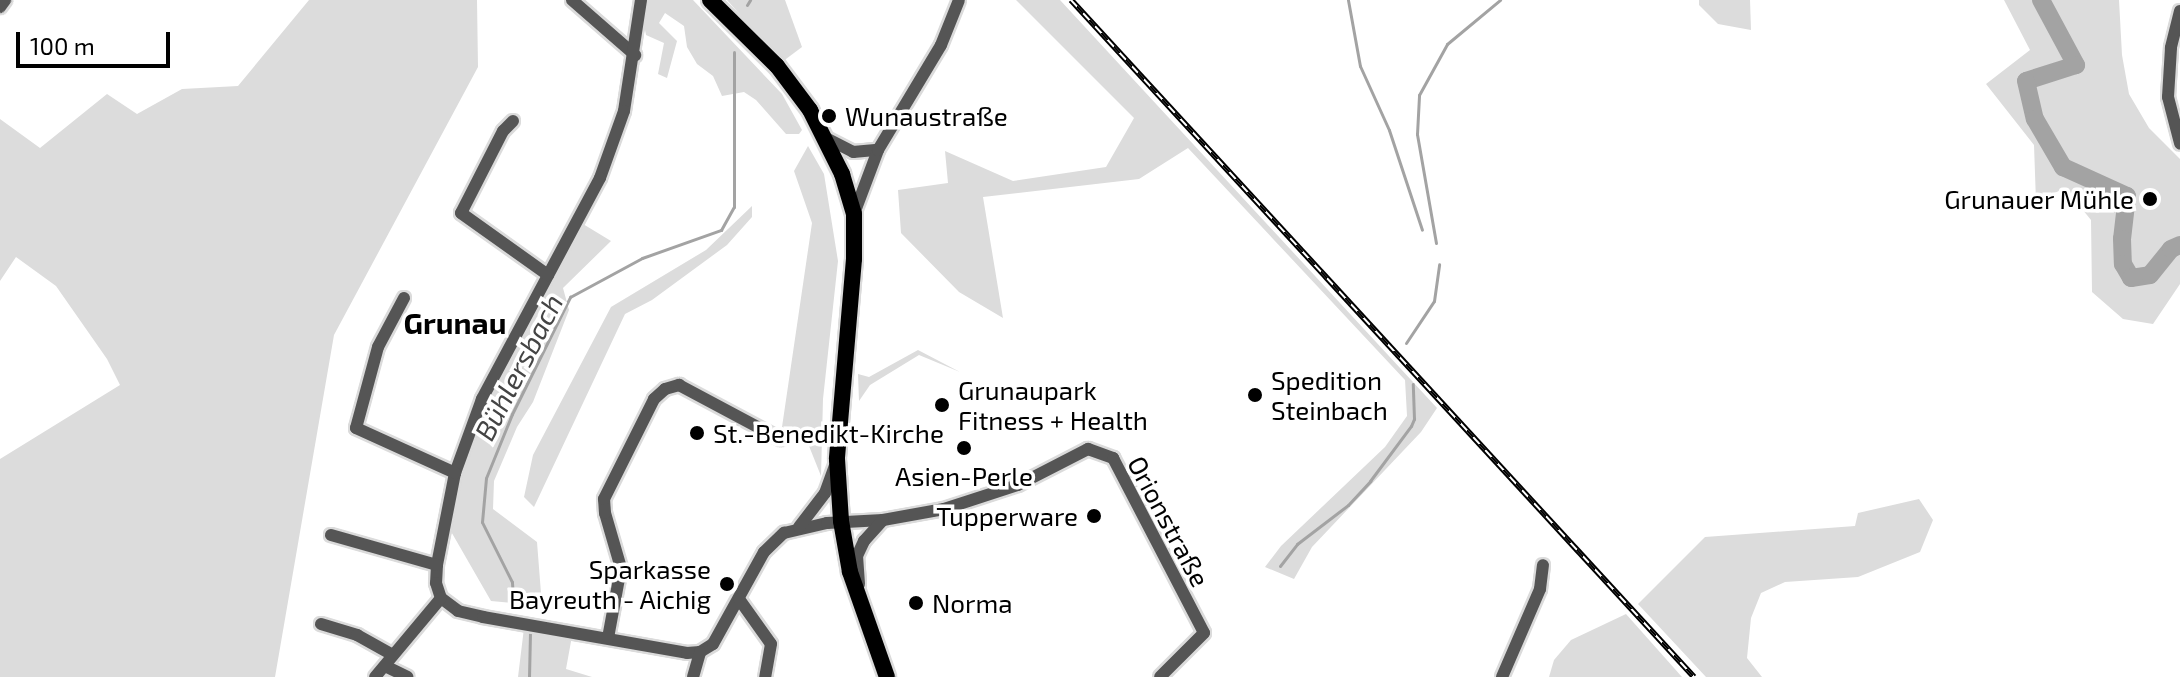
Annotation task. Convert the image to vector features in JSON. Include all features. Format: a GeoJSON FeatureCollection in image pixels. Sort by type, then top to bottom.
{"type":"FeatureCollection","features":[{"type":"Feature","properties":{"kind":"main road"},"geometry":{"type":"LineString","coordinates":[[710,0],[777,66],[824,137],[842,174],[854,214],[854,259],[837,459],[841,521],[861,607],[887,677]]}},
{"type":"Feature","properties":{"kind":"street"},"geometry":{"type":"LineString","coordinates":[[0,7],[5,0]]}},
{"type":"Feature","properties":{"kind":"street"},"geometry":{"type":"LineString","coordinates":[[572,0],[635,55]]}},
{"type":"Feature","properties":{"kind":"street"},"geometry":{"type":"LineString","coordinates":[[641,0],[624,111],[600,178],[482,399],[455,473],[437,565],[436,583],[441,598],[458,611],[687,653],[700,652],[710,648],[773,540],[799,527],[825,493],[837,459]]}},
{"type":"Feature","properties":{"kind":"street"},"geometry":{"type":"LineString","coordinates":[[854,214],[878,150],[941,45],[959,0]]}},
{"type":"Feature","properties":{"kind":"street"},"geometry":{"type":"LineString","coordinates":[[2180,11],[2171,48],[2168,97],[2180,143]]}},
{"type":"Feature","properties":{"kind":"street"},"geometry":{"type":"LineString","coordinates":[[513,121],[503,131],[461,213],[548,275]]}},
{"type":"Feature","properties":{"kind":"street"},"geometry":{"type":"LineString","coordinates":[[824,137],[853,152],[878,150]]}},
{"type":"Feature","properties":{"kind":"street"},"geometry":{"type":"LineString","coordinates":[[404,298],[378,347],[356,428],[455,473]]}},
{"type":"Feature","properties":{"kind":"street"},"geometry":{"type":"LineString","coordinates":[[608,638],[621,568],[604,499],[654,399],[665,389],[679,385],[780,439]]}},
{"type":"Feature","properties":{"kind":"street","name":"Orionstraße"},"geometry":{"type":"LineString","coordinates":[[799,527],[841,521],[883,520],[944,509],[1018,485],[1088,449],[1113,458],[1204,633],[1160,677]]}},
{"type":"Feature","properties":{"kind":"street"},"geometry":{"type":"LineString","coordinates":[[861,607],[857,556],[864,541],[883,520]]}},
{"type":"Feature","properties":{"kind":"street"},"geometry":{"type":"LineString","coordinates":[[331,535],[437,565]]}},
{"type":"Feature","properties":{"kind":"street"},"geometry":{"type":"LineString","coordinates":[[1502,677],[1540,589],[1543,565]]}},
{"type":"Feature","properties":{"kind":"street"},"geometry":{"type":"LineString","coordinates":[[375,677],[441,598]]}},
{"type":"Feature","properties":{"kind":"street"},"geometry":{"type":"LineString","coordinates":[[739,599],[771,644],[765,677]]}},
{"type":"Feature","properties":{"kind":"street"},"geometry":{"type":"LineString","coordinates":[[321,624],[357,635],[408,677]]}},
{"type":"Feature","properties":{"kind":"street"},"geometry":{"type":"LineString","coordinates":[[693,677],[700,652]]}},
{"type":"Feature","properties":{"kind":"shaded area"},"geometry":{"type":"Polygon","coordinates":[[[309,0],[477,0],[478,67],[334,335],[275,677],[0,677],[0,459],[120,385],[107,359],[56,286],[16,257],[0,281],[0,119],[40,148],[107,94],[137,114],[182,89],[238,86],[309,0]]]}},
{"type":"Feature","properties":{"kind":"shaded area"},"geometry":{"type":"Polygon","coordinates":[[[648,0],[693,0],[782,94],[802,130],[799,134],[786,134],[756,100],[744,92],[722,96],[713,76],[697,64],[687,47],[684,26],[665,13],[659,23],[677,41],[667,78],[658,74],[664,43],[646,35],[643,20],[648,0]]]}},
{"type":"Feature","properties":{"kind":"shaded area"},"geometry":{"type":"Polygon","coordinates":[[[727,0],[785,0],[802,47],[782,62],[727,0]]]}},
{"type":"Feature","properties":{"kind":"shaded area"},"geometry":{"type":"Polygon","coordinates":[[[1016,0],[1060,0],[1437,408],[1421,432],[1312,547],[1294,579],[1265,567],[1281,546],[1385,447],[1407,416],[1405,380],[1188,148],[1139,179],[983,197],[1003,318],[959,292],[901,233],[898,190],[948,183],[945,151],[1013,181],[1106,167],[1134,118],[1016,0]]]}},
{"type":"Feature","properties":{"kind":"shaded area"},"geometry":{"type":"Polygon","coordinates":[[[1699,0],[1750,0],[1751,30],[1718,24],[1699,5],[1699,0]]]}},
{"type":"Feature","properties":{"kind":"shaded area"},"geometry":{"type":"Polygon","coordinates":[[[2004,0],[2119,0],[2122,55],[2129,94],[2149,128],[2180,159],[2180,284],[2153,324],[2123,319],[2092,292],[2091,220],[2065,188],[2036,202],[2034,145],[1986,84],[2030,50],[2004,0]]]}},
{"type":"Feature","properties":{"kind":"shaded area"},"geometry":{"type":"Polygon","coordinates":[[[808,146],[824,174],[838,261],[823,399],[821,476],[807,441],[782,427],[812,223],[794,171],[808,146]]]}},
{"type":"Feature","properties":{"kind":"shaded area"},"geometry":{"type":"Polygon","coordinates":[[[752,206],[752,217],[727,245],[652,300],[625,314],[534,507],[524,497],[533,455],[611,307],[706,250],[752,206]]]}},
{"type":"Feature","properties":{"kind":"shaded area"},"geometry":{"type":"Polygon","coordinates":[[[583,224],[611,241],[563,288],[569,310],[533,402],[517,427],[494,481],[493,509],[537,542],[542,606],[491,601],[449,528],[460,473],[487,404],[583,224]]]}},
{"type":"Feature","properties":{"kind":"shaded area"},"geometry":{"type":"Polygon","coordinates":[[[918,350],[960,372],[919,355],[870,385],[859,401],[858,374],[869,377],[918,350]]]}},
{"type":"Feature","properties":{"kind":"shaded area"},"geometry":{"type":"Polygon","coordinates":[[[1919,499],[1933,520],[1920,552],[1858,577],[1785,582],[1761,593],[1751,618],[1747,658],[1762,677],[1706,677],[1638,604],[1705,537],[1855,526],[1858,513],[1919,499]]]}},
{"type":"Feature","properties":{"kind":"shaded area"},"geometry":{"type":"Polygon","coordinates":[[[1626,614],[1682,677],[1549,677],[1554,660],[1571,640],[1626,614]]]}},
{"type":"Feature","properties":{"kind":"shaded area"},"geometry":{"type":"Polygon","coordinates":[[[524,628],[572,636],[566,669],[592,677],[518,677],[524,628]]]}},
{"type":"Feature","properties":{"kind":"waterway","name":"Bühlersbach"},"geometry":{"type":"LineString","coordinates":[[747,5],[750,0]]}},
{"type":"Feature","properties":{"kind":"waterway"},"geometry":{"type":"LineString","coordinates":[[1348,0],[1360,66],[1389,130],[1422,230]]}},
{"type":"Feature","properties":{"kind":"waterway"},"geometry":{"type":"LineString","coordinates":[[1436,243],[1417,134],[1419,95],[1447,44],[1500,0]]}},
{"type":"Feature","properties":{"kind":"waterway"},"geometry":{"type":"LineString","coordinates":[[2041,0],[2076,65],[2026,81],[2035,119],[2063,167],[2127,196],[2122,239],[2123,264],[2131,278],[2150,275],[2171,249],[2180,245]]}},
{"type":"Feature","properties":{"kind":"waterway","name":"Bühlersbach"},"geometry":{"type":"LineString","coordinates":[[513,597],[512,582],[482,522],[486,478],[512,414],[570,297],[642,258],[721,230],[734,207],[734,52]]}},
{"type":"Feature","properties":{"kind":"waterway"},"geometry":{"type":"LineString","coordinates":[[1406,343],[1434,301],[1439,264]]}},
{"type":"Feature","properties":{"kind":"waterway"},"geometry":{"type":"LineString","coordinates":[[1280,566],[1297,544],[1348,505],[1411,426],[1414,419],[1413,384]]}},
{"type":"Feature","properties":{"kind":"waterway","name":"Bühlersbach"},"geometry":{"type":"LineString","coordinates":[[529,677],[530,633]]}},
{"type":"Feature","properties":{"kind":"railway"},"geometry":{"type":"LineString","coordinates":[[1071,0],[1694,677]]}},
{"type":"Feature","properties":{"kind":"place","name":"Wunaustraße"},"geometry":{"type":"Point","coordinates":[829,116]}},
{"type":"Feature","properties":{"kind":"place","name":"Grunauer Mühle"},"geometry":{"type":"Point","coordinates":[2150,199]}},
{"type":"Feature","properties":{"kind":"place","name":"Spedition Steinbach"},"geometry":{"type":"Point","coordinates":[1255,395]}},
{"type":"Feature","properties":{"kind":"place","name":"Grunaupark Fitness + Health"},"geometry":{"type":"Point","coordinates":[942,405]}},
{"type":"Feature","properties":{"kind":"place","name":"St.-Benedikt-Kirche"},"geometry":{"type":"Point","coordinates":[697,433]}},
{"type":"Feature","properties":{"kind":"place","name":"Asien-Perle"},"geometry":{"type":"Point","coordinates":[964,448]}},
{"type":"Feature","properties":{"kind":"place","name":"Tupperware"},"geometry":{"type":"Point","coordinates":[1094,516]}},
{"type":"Feature","properties":{"kind":"place","name":"Sparkasse Bayreuth - Aichig"},"geometry":{"type":"Point","coordinates":[727,584]}},
{"type":"Feature","properties":{"kind":"place","name":"Norma"},"geometry":{"type":"Point","coordinates":[916,603]}},
{"type":"Feature","properties":{"kind":"district","name":"Grunau"},"geometry":{"type":"Point","coordinates":[455,322]}}]}
